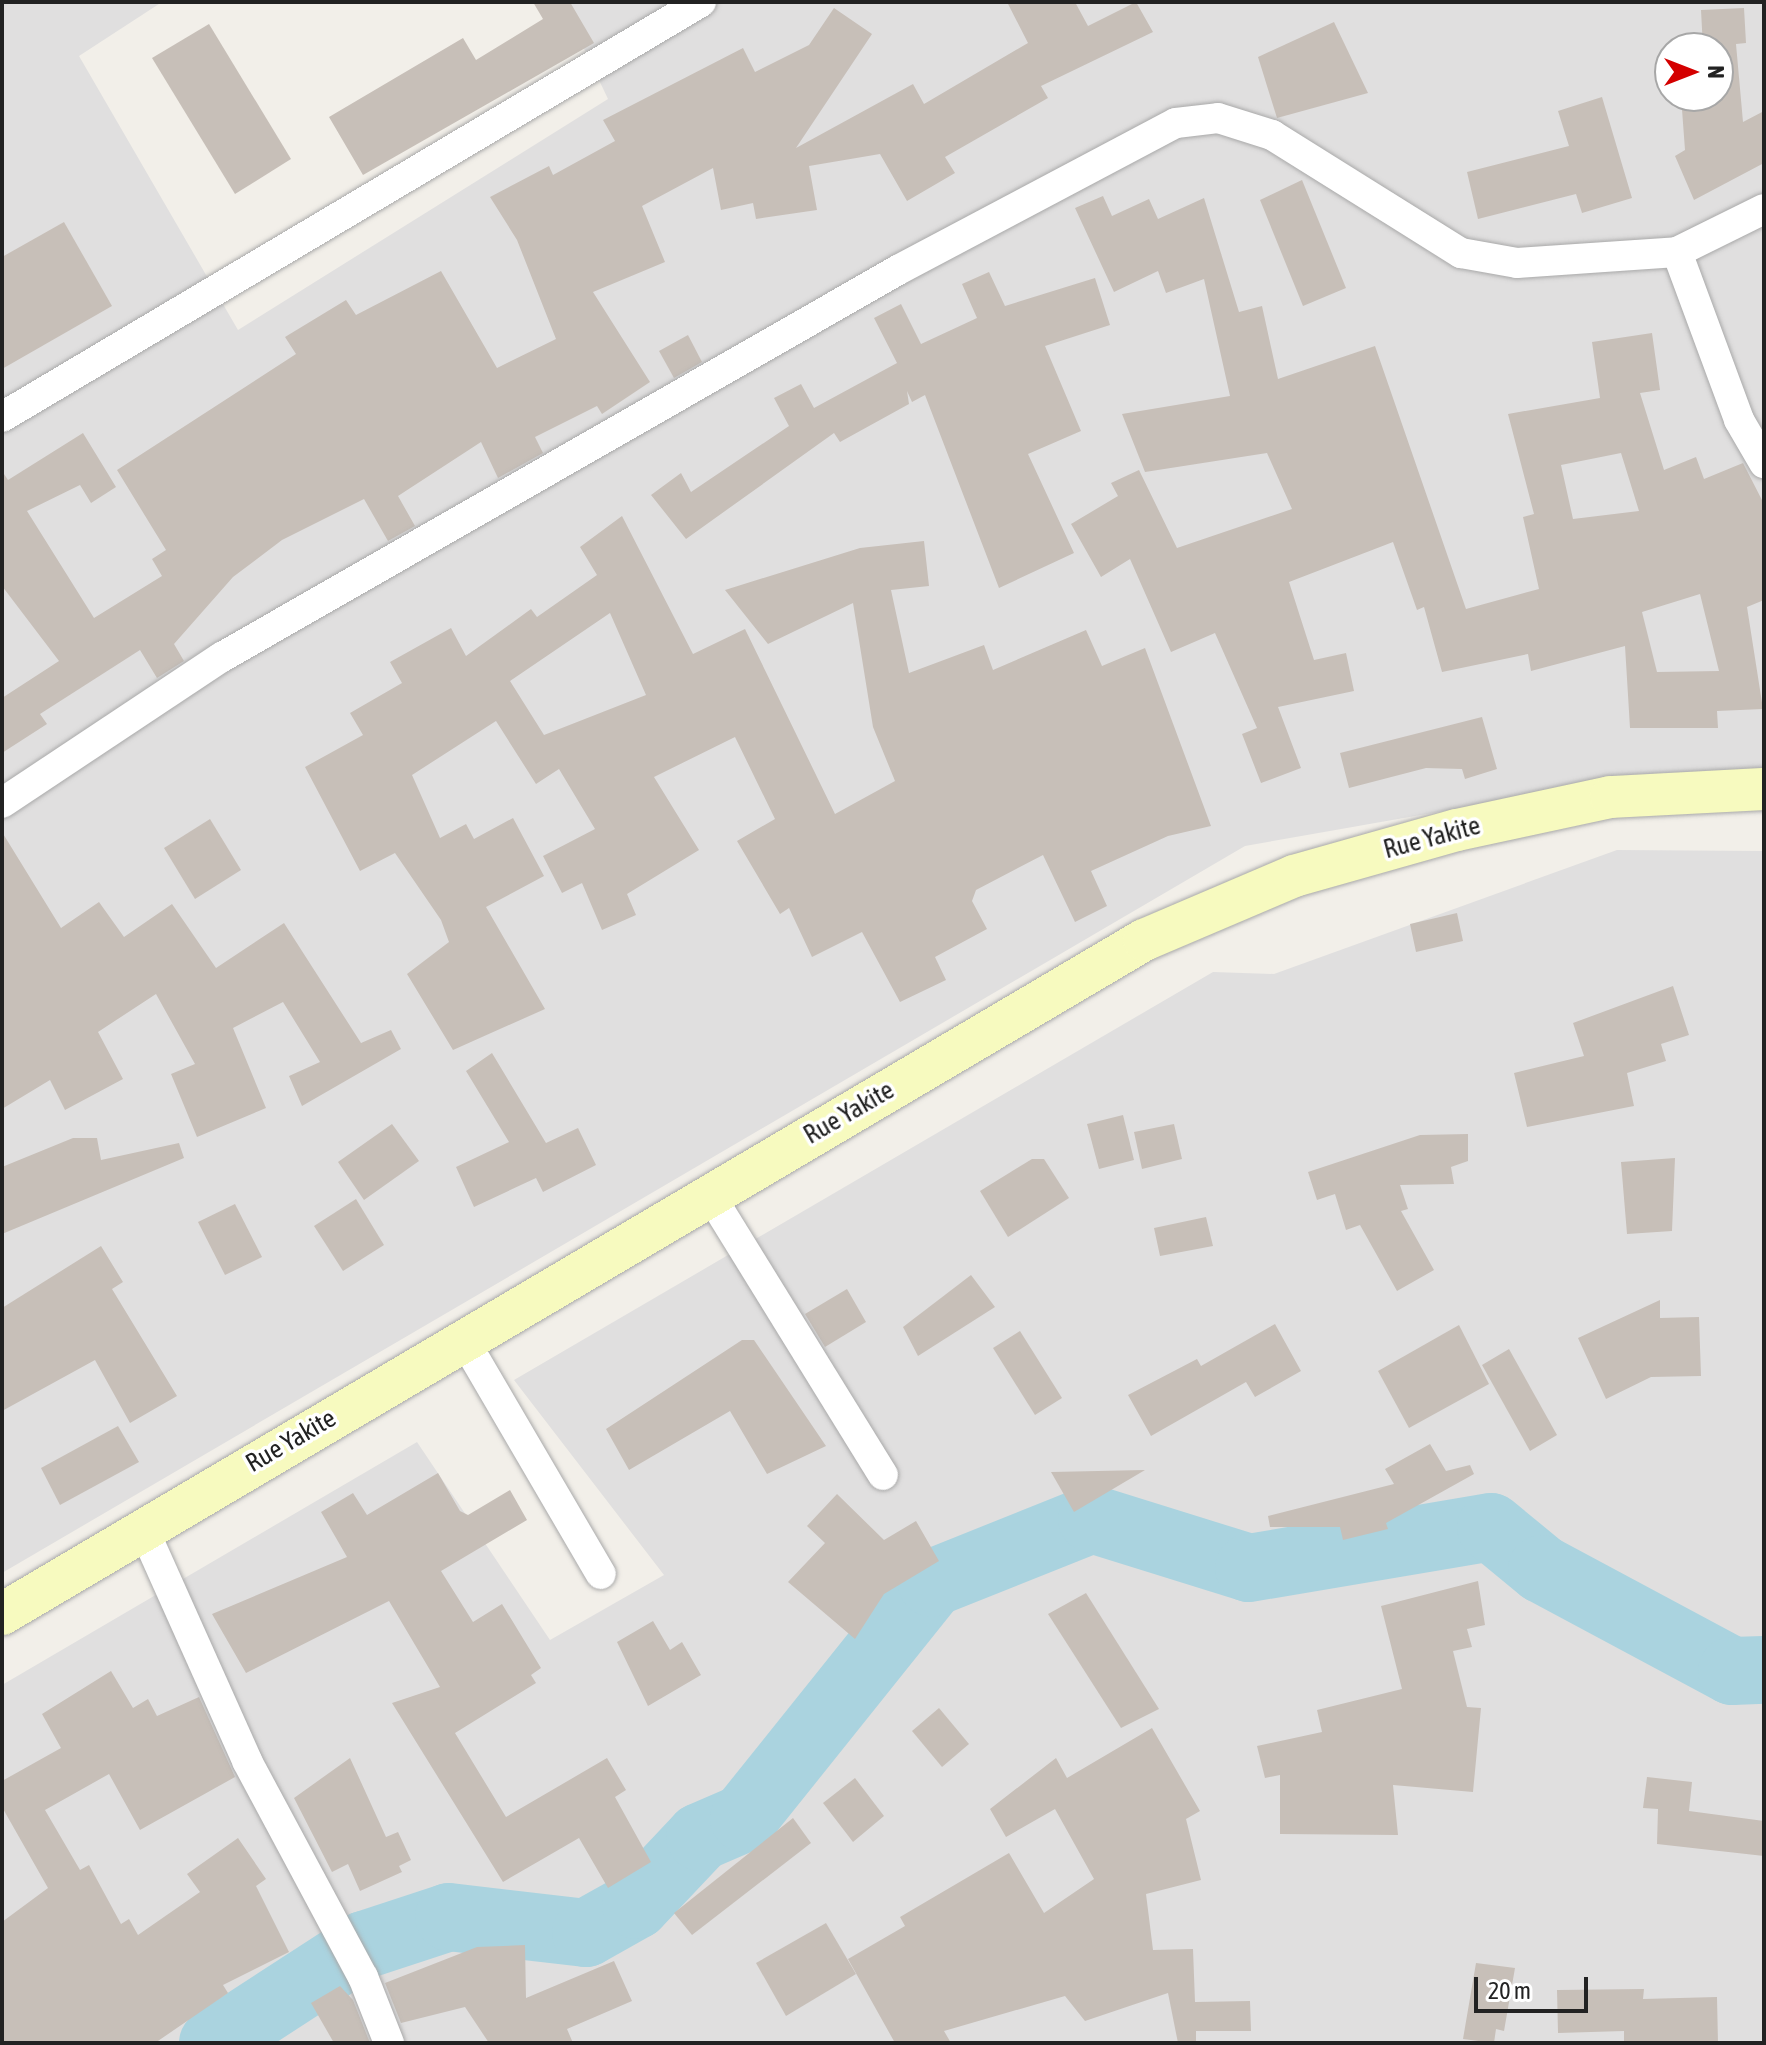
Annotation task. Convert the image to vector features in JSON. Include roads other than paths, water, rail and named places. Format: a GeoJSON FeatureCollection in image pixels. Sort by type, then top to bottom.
{"type":"FeatureCollection","features":[{"type":"Feature","properties":{"kind":"main road","name":"Rue Yakite"},"geometry":{"type":"LineString","coordinates":[[2,1614],[1144,940],[1294,876],[1611,797],[1764,789]]}},
{"type":"Feature","properties":{"kind":"street"},"geometry":{"type":"LineString","coordinates":[[2,417],[701,2]]}},
{"type":"Feature","properties":{"kind":"street"},"geometry":{"type":"LineString","coordinates":[[2,803],[222,657],[898,270],[1176,123],[1218,118],[1272,135],[1461,253],[1517,263],[1677,252],[1764,209]]}},
{"type":"Feature","properties":{"kind":"street"},"geometry":{"type":"LineString","coordinates":[[1677,252],[1739,420],[1764,463]]}},
{"type":"Feature","properties":{"kind":"street"},"geometry":{"type":"LineString","coordinates":[[710,1195],[883,1475]]}},
{"type":"Feature","properties":{"kind":"street"},"geometry":{"type":"LineString","coordinates":[[464,1340],[601,1574]]}},
{"type":"Feature","properties":{"kind":"street"},"geometry":{"type":"LineString","coordinates":[[143,1528],[247,1761],[336,1934],[363,1977],[389,2043]]}},
{"type":"Feature","properties":{"kind":"waterway"},"geometry":{"type":"LineString","coordinates":[[213,2043],[364,1945],[449,1917],[586,1933],[636,1905],[700,1837],[744,1818],[932,1583],[1092,1519],[1249,1568],[1491,1527],[1542,1569],[1732,1671],[1764,1670]]}}]}
